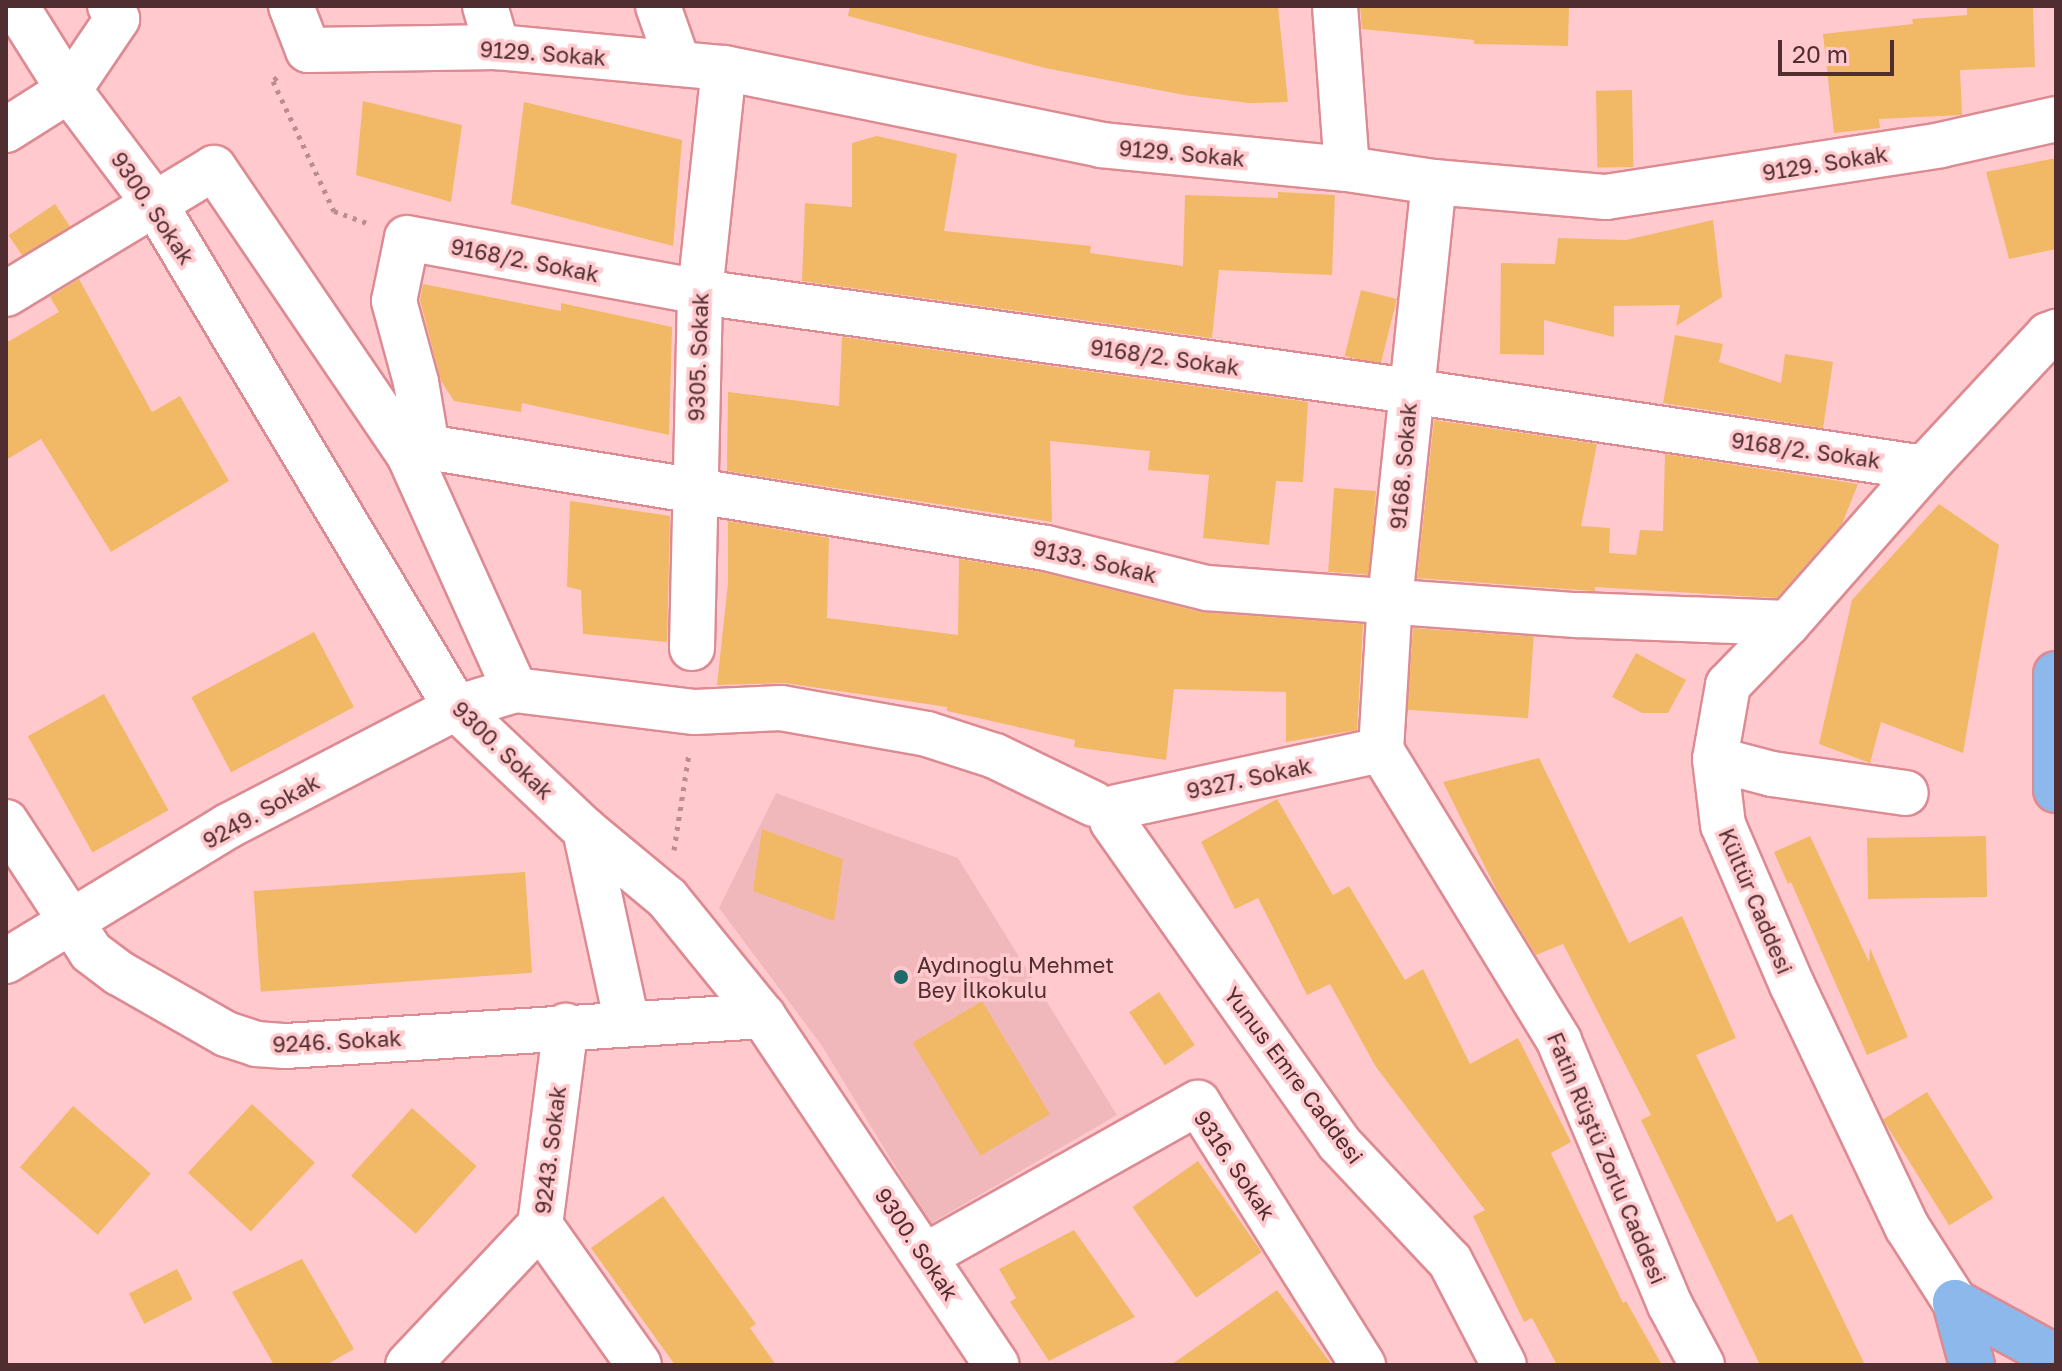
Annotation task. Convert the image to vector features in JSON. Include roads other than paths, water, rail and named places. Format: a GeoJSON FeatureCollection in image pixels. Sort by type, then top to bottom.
{"type":"FeatureCollection","features":[{"type":"Feature","properties":{"kind":"main road"},"geometry":{"type":"LineString","coordinates":[[2056,674],[2056,790]]}},
{"type":"Feature","properties":{"kind":"main road"},"geometry":{"type":"LineString","coordinates":[[1955,1302],[1972,1365]]}},
{"type":"Feature","properties":{"kind":"main road","name":"Kültür Caddesi"},"geometry":{"type":"LineString","coordinates":[[1955,1302],[2056,1357]]}},
{"type":"Feature","properties":{"kind":"street","name":"9300. Sokak"},"geometry":{"type":"LineString","coordinates":[[16,6],[69,90],[155,204],[456,708],[585,830],[667,898],[763,1016],[997,1365]]}},
{"type":"Feature","properties":{"kind":"street"},"geometry":{"type":"LineString","coordinates":[[6,130],[69,90],[117,19],[110,6]]}},
{"type":"Feature","properties":{"kind":"street","name":"9129. Sokak"},"geometry":{"type":"LineString","coordinates":[[291,6],[308,50],[497,47],[724,68],[1101,145],[1347,169],[1434,182],[1606,197],[1941,145],[2056,119]]}},
{"type":"Feature","properties":{"kind":"street"},"geometry":{"type":"LineString","coordinates":[[485,6],[497,47]]}},
{"type":"Feature","properties":{"kind":"street"},"geometry":{"type":"LineString","coordinates":[[658,6],[678,63]]}},
{"type":"Feature","properties":{"kind":"street"},"geometry":{"type":"LineString","coordinates":[[1335,6],[1347,169]]}},
{"type":"Feature","properties":{"kind":"street","name":"9305. Sokak"},"geometry":{"type":"LineString","coordinates":[[692,648],[693,491],[700,292],[724,68]]}},
{"type":"Feature","properties":{"kind":"street"},"geometry":{"type":"LineString","coordinates":[[6,294],[214,168],[418,451],[515,690]]}},
{"type":"Feature","properties":{"kind":"street","name":"9168. Sokak"},"geometry":{"type":"LineString","coordinates":[[1381,750],[1390,600],[1434,182]]}},
{"type":"Feature","properties":{"kind":"street","name":"9168/2. Sokak"},"geometry":{"type":"LineString","coordinates":[[418,451],[416,382],[394,301],[407,238],[700,292],[1410,391],[1924,468]]}},
{"type":"Feature","properties":{"kind":"street","name":"Kültür Caddesi"},"geometry":{"type":"LineString","coordinates":[[1955,1302],[1907,1227],[1792,985],[1723,825],[1715,759],[1728,685],[1788,623],[1924,468],[2048,335],[2056,332]]}},
{"type":"Feature","properties":{"kind":"street","name":"9133. Sokak"},"geometry":{"type":"LineString","coordinates":[[418,451],[693,491],[1046,548],[1207,588],[1579,615],[1788,623]]}},
{"type":"Feature","properties":{"kind":"street","name":"Yunus Emre Caddesi"},"geometry":{"type":"LineString","coordinates":[[456,708],[515,690],[695,712],[781,708],[927,734],[995,756],[1108,810],[1339,1143],[1450,1261],[1504,1365]]}},
{"type":"Feature","properties":{"kind":"street","name":"9249. Sokak"},"geometry":{"type":"LineString","coordinates":[[73,923],[228,826],[456,708]]}},
{"type":"Feature","properties":{"kind":"street","name":"9327. Sokak"},"geometry":{"type":"LineString","coordinates":[[1108,810],[1381,750]]}},
{"type":"Feature","properties":{"kind":"street","name":"Fatin Rüştü Zorlu Caddesi"},"geometry":{"type":"LineString","coordinates":[[1381,750],[1559,1041],[1670,1305],[1702,1365]]}},
{"type":"Feature","properties":{"kind":"street"},"geometry":{"type":"LineString","coordinates":[[1715,759],[1772,774],[1906,793]]}},
{"type":"Feature","properties":{"kind":"street","name":"9246. Sokak"},"geometry":{"type":"LineString","coordinates":[[6,822],[91,952],[119,973],[226,1034],[256,1044],[286,1046],[763,1016]]}},
{"type":"Feature","properties":{"kind":"street"},"geometry":{"type":"LineString","coordinates":[[585,830],[627,1023]]}},
{"type":"Feature","properties":{"kind":"street"},"geometry":{"type":"LineString","coordinates":[[6,961],[73,923]]}},
{"type":"Feature","properties":{"kind":"street","name":"9243. Sokak"},"geometry":{"type":"LineString","coordinates":[[408,1365],[540,1225],[566,1026]]}},
{"type":"Feature","properties":{"kind":"street","name":"9316. Sokak"},"geometry":{"type":"LineString","coordinates":[[925,1256],[1198,1103],[1363,1365]]}},
{"type":"Feature","properties":{"kind":"street"},"geometry":{"type":"LineString","coordinates":[[540,1225],[639,1365]]}},
{"type":"Feature","properties":{"kind":"place","name":"Aydınoğlu Mehmet Bey İlkokulu"},"geometry":{"type":"Point","coordinates":[901,977]}}]}
